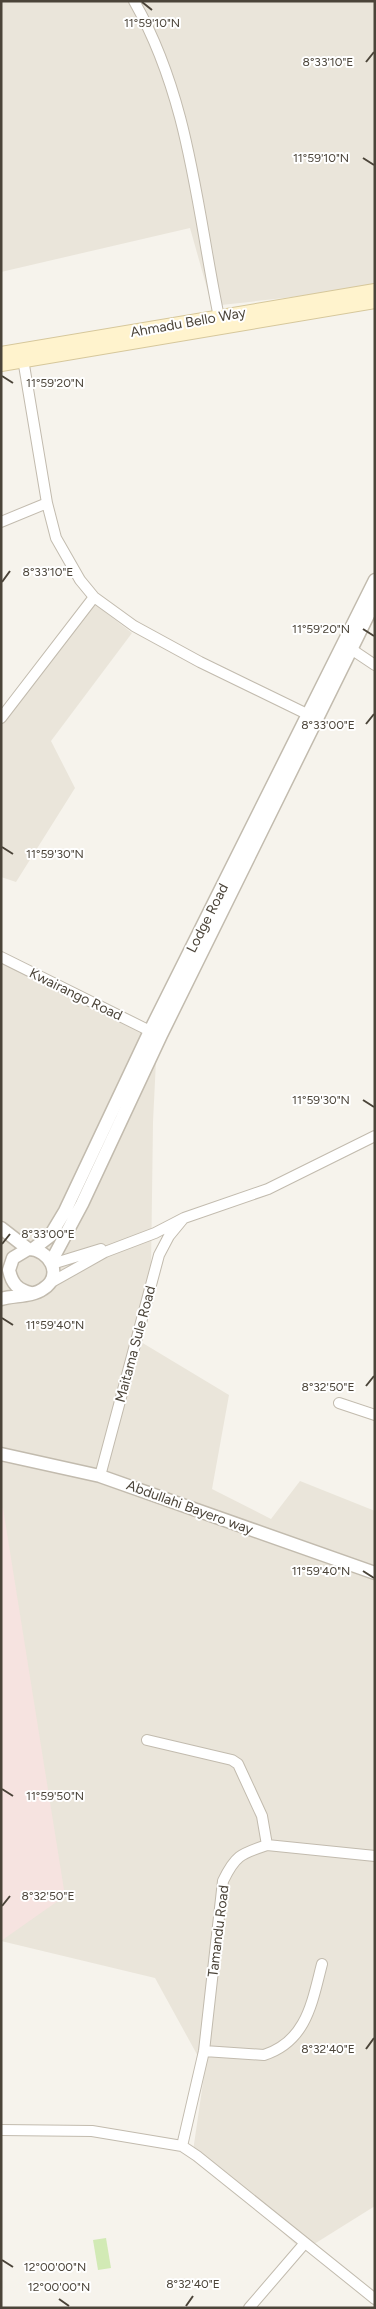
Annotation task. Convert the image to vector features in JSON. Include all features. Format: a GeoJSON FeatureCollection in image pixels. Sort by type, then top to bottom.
{"type":"FeatureCollection","features":[{"type":"Feature","properties":{"kind":"main road","name":"Ahmadu Bello Way"},"geometry":{"type":"LineString","coordinates":[[1,354],[23,355],[220,322],[289,310],[375,291]]}},
{"type":"Feature","properties":{"kind":"main road","name":"Ahmadu Bello Way"},"geometry":{"type":"LineString","coordinates":[[289,310],[375,301]]}},
{"type":"Feature","properties":{"kind":"main road","name":"Ahmadu Bello Way"},"geometry":{"type":"LineString","coordinates":[[1,364],[23,355]]}},
{"type":"Feature","properties":{"kind":"street"},"geometry":{"type":"LineString","coordinates":[[134,1],[166,73],[185,138],[195,177],[220,322]]}},
{"type":"Feature","properties":{"kind":"street"},"geometry":{"type":"LineString","coordinates":[[23,355],[47,503],[56,538],[66,559],[94,597],[134,626],[200,662],[308,715]]}},
{"type":"Feature","properties":{"kind":"street"},"geometry":{"type":"LineString","coordinates":[[1,522],[47,503]]}},
{"type":"Feature","properties":{"kind":"street","name":"Lodge Road"},"geometry":{"type":"LineString","coordinates":[[1,1273],[22,1253],[50,1236],[65,1211],[150,1031],[375,580]]}},
{"type":"Feature","properties":{"kind":"street"},"geometry":{"type":"LineString","coordinates":[[1,718],[94,597]]}},
{"type":"Feature","properties":{"kind":"street","name":"Lodge Road"},"geometry":{"type":"LineString","coordinates":[[52,1263],[82,1204],[161,1035],[375,601]]}},
{"type":"Feature","properties":{"kind":"street"},"geometry":{"type":"LineString","coordinates":[[351,649],[375,665]]}},
{"type":"Feature","properties":{"kind":"street","name":"Kwairango Road"},"geometry":{"type":"LineString","coordinates":[[1,957],[150,1031]]}},
{"type":"Feature","properties":{"kind":"street"},"geometry":{"type":"LineString","coordinates":[[1,1299],[45,1288],[50,1283],[106,1252],[155,1233],[184,1218],[268,1189],[375,1136]]}},
{"type":"Feature","properties":{"kind":"street","name":"Maitama Sule Road"},"geometry":{"type":"LineString","coordinates":[[100,1476],[159,1255],[169,1236],[184,1218]]}},
{"type":"Feature","properties":{"kind":"street"},"geometry":{"type":"LineString","coordinates":[[52,1263],[82,1256],[152,1228],[170,1224]]}},
{"type":"Feature","properties":{"kind":"street"},"geometry":{"type":"LineString","coordinates":[[5,1231],[22,1253]]}},
{"type":"Feature","properties":{"kind":"street"},"geometry":{"type":"LineString","coordinates":[[22,1253],[44,1253],[52,1263],[53,1274],[50,1283]]}},
{"type":"Feature","properties":{"kind":"street"},"geometry":{"type":"LineString","coordinates":[[22,1253],[9,1270],[11,1279],[23,1291],[31,1293]]}},
{"type":"Feature","properties":{"kind":"street"},"geometry":{"type":"LineString","coordinates":[[339,1403],[375,1415]]}},
{"type":"Feature","properties":{"kind":"street","name":"Abdullahi Bayero way"},"geometry":{"type":"LineString","coordinates":[[1,1454],[100,1476],[375,1573]]}},
{"type":"Feature","properties":{"kind":"street"},"geometry":{"type":"LineString","coordinates":[[147,1740],[232,1760],[238,1764],[262,1816],[267,1845]]}},
{"type":"Feature","properties":{"kind":"street","name":"Tamandu Road"},"geometry":{"type":"LineString","coordinates":[[182,2146],[204,2051],[223,1881],[232,1862],[250,1851],[267,1845],[375,1856]]}},
{"type":"Feature","properties":{"kind":"street"},"geometry":{"type":"LineString","coordinates":[[204,2051],[264,2056],[273,2052],[297,2034],[304,2024],[322,1964]]}},
{"type":"Feature","properties":{"kind":"street"},"geometry":{"type":"LineString","coordinates":[[1,2130],[92,2131],[182,2146],[198,2156],[304,2244],[375,2299]]}},
{"type":"Feature","properties":{"kind":"street"},"geometry":{"type":"LineString","coordinates":[[249,2308],[304,2244]]}},
{"type":"Feature","properties":{"kind":"shaded area"},"geometry":{"type":"Polygon","coordinates":[[[1,1],[375,1],[375,288],[212,306],[190,228],[1,272],[1,1]]]}},
{"type":"Feature","properties":{"kind":"shaded area"},"geometry":{"type":"Polygon","coordinates":[[[87,598],[132,633],[51,741],[75,788],[16,882],[1,877],[1,711],[87,598]]]}},
{"type":"Feature","properties":{"kind":"shaded area"},"geometry":{"type":"Polygon","coordinates":[[[1,954],[157,1040],[153,1122],[151,1269],[136,1339],[229,1395],[212,1489],[271,1519],[300,1481],[375,1511],[375,2206],[303,2251],[193,2151],[205,2069],[155,1978],[1,1941],[1,954]]]}},
{"type":"Feature","properties":{"kind":"shaded area"},"geometry":{"type":"Polygon","coordinates":[[[3,1508],[65,1896],[1,1941],[1,1509],[3,1508]]]}},
{"type":"Feature","properties":{"kind":"green space"},"geometry":{"type":"Polygon","coordinates":[[[106,2238],[111,2268],[98,2270],[93,2240],[106,2238]]]}}]}
